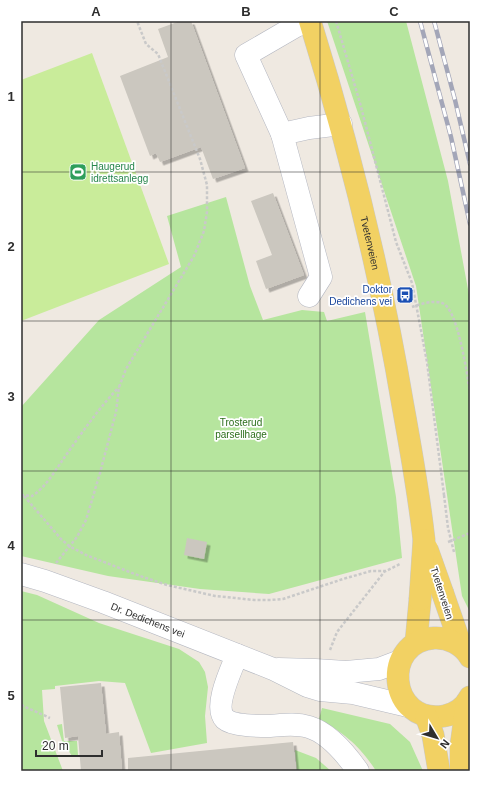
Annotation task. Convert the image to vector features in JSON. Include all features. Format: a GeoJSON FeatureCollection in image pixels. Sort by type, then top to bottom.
{"type":"FeatureCollection","features":[{"type":"Feature","properties":{"kind":"main road","name":"Tvetenveien"},"geometry":{"type":"LineString","coordinates":[[309,21],[341,124],[370,240],[390,332],[420,506],[424,540],[416,643]]}},
{"type":"Feature","properties":{"kind":"main road","name":"Tvetenveien"},"geometry":{"type":"LineString","coordinates":[[424,540],[442,594],[465,652]]}},
{"type":"Feature","properties":{"kind":"main road"},"geometry":{"type":"LineString","coordinates":[[439,771],[433,734],[417,711],[401,696],[397,685],[397,673],[400,661],[407,651],[416,643],[425,640],[434,638],[448,640],[465,652]]}},
{"type":"Feature","properties":{"kind":"main road"},"geometry":{"type":"LineString","coordinates":[[417,711],[437,717],[449,715],[459,710],[469,700]]}},
{"type":"Feature","properties":{"kind":"main road"},"geometry":{"type":"LineString","coordinates":[[461,771],[462,746],[469,700]]}},
{"type":"Feature","properties":{"kind":"street"},"geometry":{"type":"LineString","coordinates":[[309,21],[296,26],[246,55],[282,134],[321,277],[309,296]]}},
{"type":"Feature","properties":{"kind":"street"},"geometry":{"type":"LineString","coordinates":[[282,134],[310,128],[341,124]]}},
{"type":"Feature","properties":{"kind":"street","name":"Dr. Dedichens vei"},"geometry":{"type":"LineString","coordinates":[[21,574],[103,602],[273,669],[307,686],[320,690],[354,693],[417,711]]}},
{"type":"Feature","properties":{"kind":"street"},"geometry":{"type":"LineString","coordinates":[[237,655],[220,700],[225,719],[235,724],[268,726],[296,724],[311,727],[326,736],[342,751],[358,771]]}},
{"type":"Feature","properties":{"kind":"street","name":"Dr. Dedichens vei"},"geometry":{"type":"LineString","coordinates":[[273,669],[346,672],[379,669],[400,661]]}},
{"type":"Feature","properties":{"kind":"path"},"geometry":{"type":"LineString","coordinates":[[52,568],[77,537],[88,513],[116,412],[119,387],[126,369],[194,256],[204,231],[207,212],[207,185],[200,159],[158,54],[146,44],[137,21]]}},
{"type":"Feature","properties":{"kind":"path"},"geometry":{"type":"LineString","coordinates":[[412,307],[435,302],[443,303],[447,307],[455,321],[470,392]]}},
{"type":"Feature","properties":{"kind":"path"},"geometry":{"type":"LineString","coordinates":[[23,495],[32,496],[37,493],[52,475],[101,406],[119,387]]}},
{"type":"Feature","properties":{"kind":"path"},"geometry":{"type":"LineString","coordinates":[[23,495],[61,539],[69,546],[115,567],[167,585],[193,592],[232,599],[283,599],[371,571],[386,571],[336,632],[328,654]]}},
{"type":"Feature","properties":{"kind":"path"},"geometry":{"type":"LineString","coordinates":[[444,495],[448,528],[455,557]]}},
{"type":"Feature","properties":{"kind":"path"},"geometry":{"type":"LineString","coordinates":[[21,705],[50,718]]}},
{"type":"Feature","properties":{"kind":"green space"},"geometry":{"type":"Polygon","coordinates":[[[327,21],[406,21],[448,181],[470,300],[470,612],[462,596],[416,286],[327,21]]]}},
{"type":"Feature","properties":{"kind":"green space","name":"Haugerud idrettsanlegg"},"geometry":{"type":"Polygon","coordinates":[[[92,53],[169,264],[21,321],[21,80],[92,53]]]}},
{"type":"Feature","properties":{"kind":"green space","name":"Trosterud parsellhage"},"geometry":{"type":"Polygon","coordinates":[[[226,197],[250,286],[263,320],[302,310],[324,312],[327,321],[365,312],[396,497],[402,558],[269,594],[200,589],[108,576],[21,556],[21,407],[99,320],[181,267],[167,216],[226,197]]]}},
{"type":"Feature","properties":{"kind":"green space"},"geometry":{"type":"Polygon","coordinates":[[[21,591],[37,595],[99,623],[179,649],[199,662],[205,672],[208,687],[205,716],[207,743],[151,753],[125,683],[99,681],[55,686],[55,689],[42,690],[44,721],[63,771],[21,771],[21,591]]]}},
{"type":"Feature","properties":{"kind":"green space"},"geometry":{"type":"Polygon","coordinates":[[[322,708],[390,724],[410,742],[423,771],[376,771],[364,754],[351,741],[319,719],[322,708]]]}},
{"type":"Feature","properties":{"kind":"green space"},"geometry":{"type":"Polygon","coordinates":[[[62,724],[64,741],[77,741],[78,755],[72,756],[62,741],[57,725],[62,724]]]}},
{"type":"Feature","properties":{"kind":"green space"},"geometry":{"type":"Polygon","coordinates":[[[295,750],[316,758],[331,771],[297,771],[295,750]]]}},
{"type":"Feature","properties":{"kind":"building"},"geometry":{"type":"Polygon","coordinates":[[[180,21],[191,21],[245,168],[213,179],[201,147],[160,162],[156,153],[150,156],[120,76],[168,57],[158,29],[180,21]]]}},
{"type":"Feature","properties":{"kind":"building"},"geometry":{"type":"Polygon","coordinates":[[[273,193],[304,275],[266,289],[256,261],[272,255],[251,201],[273,193]]]}},
{"type":"Feature","properties":{"kind":"building"},"geometry":{"type":"Polygon","coordinates":[[[187,538],[207,542],[204,559],[184,555],[187,538]]]}},
{"type":"Feature","properties":{"kind":"building"},"geometry":{"type":"Polygon","coordinates":[[[101,683],[106,734],[119,732],[122,771],[81,771],[78,736],[65,738],[60,687],[101,683]]]}},
{"type":"Feature","properties":{"kind":"building"},"geometry":{"type":"Polygon","coordinates":[[[293,742],[296,771],[128,771],[128,758],[293,742]]]}},
{"type":"Feature","properties":{"kind":"railway"},"geometry":{"type":"LineString","coordinates":[[420,21],[451,137],[470,224]]}},
{"type":"Feature","properties":{"kind":"railway"},"geometry":{"type":"LineString","coordinates":[[434,21],[470,164]]}},
{"type":"Feature","properties":{"kind":"place","name":"Haugerud idrettsanlegg"},"geometry":{"type":"Point","coordinates":[78,172]}},
{"type":"Feature","properties":{"kind":"place","name":"Doktor Dedichens vei"},"geometry":{"type":"Point","coordinates":[405,295]}}]}
